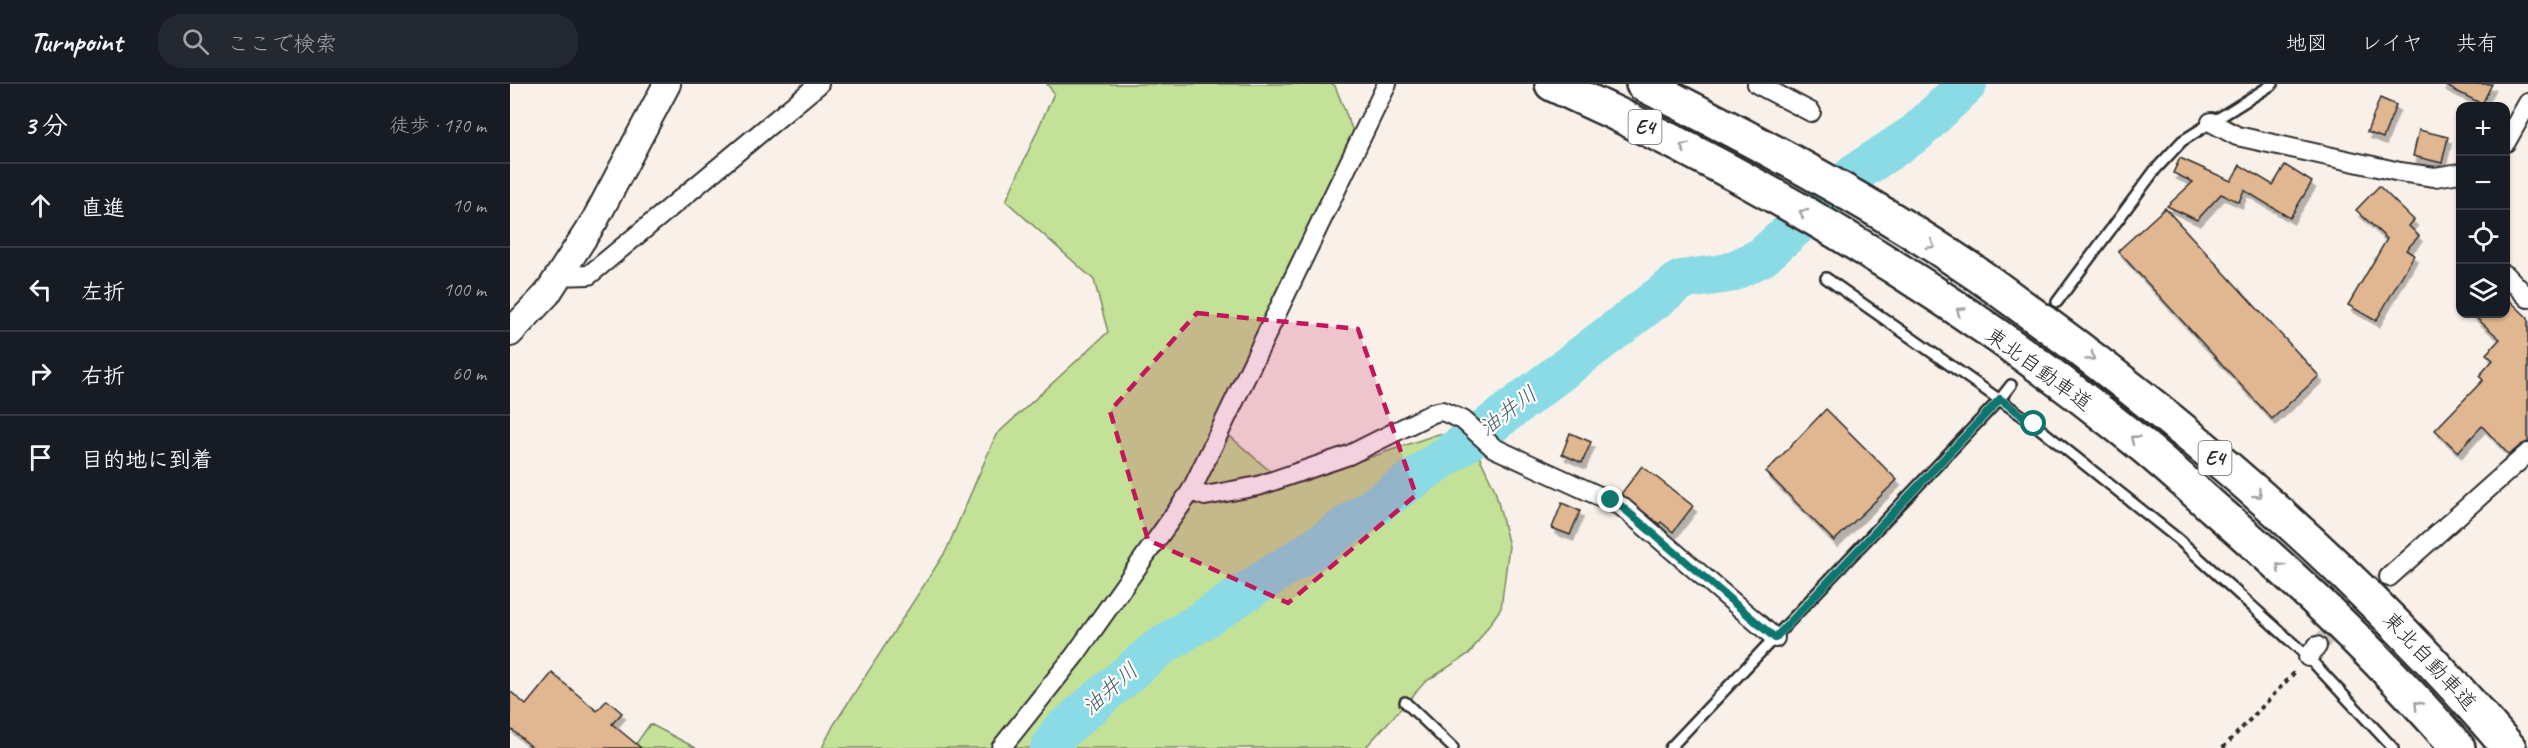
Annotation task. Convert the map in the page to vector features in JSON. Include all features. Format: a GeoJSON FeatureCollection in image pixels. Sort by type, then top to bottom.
{"type":"FeatureCollection","features":[{"type":"Feature","properties":{"kind":"highway","name":"東北自動車道"},"geometry":{"type":"LineString","coordinates":[[1552,84],[1621,115],[1736,174],[1854,242],[1947,302],[2065,386],[2134,439],[2258,546],[2351,634],[2458,748]]}},
{"type":"Feature","properties":{"kind":"highway","name":"東北自動車道"},"geometry":{"type":"LineString","coordinates":[[1643,84],[1772,149],[1965,266],[2158,409],[2281,515],[2387,615],[2472,705],[2509,748]]}},
{"type":"Feature","properties":{"kind":"street"},"geometry":{"type":"LineString","coordinates":[[510,333],[547,294],[595,220],[667,84]]}},
{"type":"Feature","properties":{"kind":"street"},"geometry":{"type":"LineString","coordinates":[[558,276],[589,276],[819,84]]}},
{"type":"Feature","properties":{"kind":"street"},"geometry":{"type":"LineString","coordinates":[[1001,748],[1075,655],[1191,491],[1388,84]]}},
{"type":"Feature","properties":{"kind":"street"},"geometry":{"type":"LineString","coordinates":[[1757,84],[1811,112]]}},
{"type":"Feature","properties":{"kind":"street"},"geometry":{"type":"LineString","coordinates":[[2510,134],[2528,103]]}},
{"type":"Feature","properties":{"kind":"street"},"geometry":{"type":"LineString","coordinates":[[2211,122],[2237,136],[2400,172],[2435,177],[2456,174]]}},
{"type":"Feature","properties":{"kind":"street"},"geometry":{"type":"LineString","coordinates":[[2510,280],[2528,298]]}},
{"type":"Feature","properties":{"kind":"street"},"geometry":{"type":"LineString","coordinates":[[1191,491],[1205,496],[1258,486],[1349,455],[1433,413],[1442,411],[1463,420],[1494,448],[1621,506],[1775,638]]}},
{"type":"Feature","properties":{"kind":"street"},"geometry":{"type":"LineString","coordinates":[[2389,578],[2528,453]]}},
{"type":"Feature","properties":{"kind":"lane"},"geometry":{"type":"LineString","coordinates":[[2057,302],[2155,170],[2182,141],[2273,84]]}},
{"type":"Feature","properties":{"kind":"lane"},"geometry":{"type":"LineString","coordinates":[[1826,278],[2000,399],[2178,539],[2313,652],[2393,748]]}},
{"type":"Feature","properties":{"kind":"lane"},"geometry":{"type":"LineString","coordinates":[[1670,748],[2011,385]]}},
{"type":"Feature","properties":{"kind":"lane"},"geometry":{"type":"LineString","coordinates":[[1405,702],[1453,748]]}},
{"type":"Feature","properties":{"kind":"path"},"geometry":{"type":"LineString","coordinates":[[2223,748],[2313,652]]}},
{"type":"Feature","properties":{"kind":"highlighted area"},"geometry":{"type":"Polygon","coordinates":[[[1197,313],[1358,329],[1416,495],[1288,603],[1148,540],[1110,411],[1197,313]]]}},
{"type":"Feature","properties":{"kind":"green space"},"geometry":{"type":"Polygon","coordinates":[[[1047,84],[1333,84],[1335,86],[1360,149],[1216,424],[1287,486],[1438,434],[1463,441],[1479,456],[1495,490],[1509,546],[1501,608],[1470,653],[1425,682],[1365,748],[822,748],[833,726],[946,551],[996,435],[1108,332],[1094,280],[1006,201],[1054,93],[1047,84]]]}},
{"type":"Feature","properties":{"kind":"green space"},"geometry":{"type":"Polygon","coordinates":[[[650,724],[696,748],[633,748],[650,724]]]}},
{"type":"Feature","properties":{"kind":"building"},"geometry":{"type":"Polygon","coordinates":[[[2442,84],[2492,84],[2483,102],[2478,102],[2442,84]]]}},
{"type":"Feature","properties":{"kind":"building"},"geometry":{"type":"Polygon","coordinates":[[[2380,98],[2396,105],[2383,138],[2367,132],[2380,98]]]}},
{"type":"Feature","properties":{"kind":"building"},"geometry":{"type":"Polygon","coordinates":[[[2419,130],[2448,137],[2442,163],[2413,156],[2419,130]]]}},
{"type":"Feature","properties":{"kind":"building"},"geometry":{"type":"Polygon","coordinates":[[[2180,158],[2231,181],[2240,165],[2273,185],[2285,165],[2312,182],[2290,218],[2244,190],[2239,202],[2221,194],[2197,220],[2167,206],[2193,182],[2173,173],[2180,158]]]}},
{"type":"Feature","properties":{"kind":"building"},"geometry":{"type":"Polygon","coordinates":[[[2379,186],[2414,220],[2409,226],[2419,236],[2406,250],[2414,255],[2376,321],[2348,305],[2387,239],[2356,210],[2379,186]]]}},
{"type":"Feature","properties":{"kind":"building"},"geometry":{"type":"Polygon","coordinates":[[[2165,208],[2319,376],[2272,419],[2118,251],[2165,208]]]}},
{"type":"Feature","properties":{"kind":"building"},"geometry":{"type":"Polygon","coordinates":[[[2510,301],[2528,318],[2528,442],[2509,455],[2482,426],[2458,452],[2435,430],[2483,380],[2479,376],[2493,360],[2486,354],[2500,339],[2476,318],[2510,318],[2510,301]]]}},
{"type":"Feature","properties":{"kind":"building"},"geometry":{"type":"Polygon","coordinates":[[[1826,409],[1897,480],[1834,541],[1766,472],[1826,409]]]}},
{"type":"Feature","properties":{"kind":"building"},"geometry":{"type":"Polygon","coordinates":[[[1570,433],[1591,442],[1582,463],[1562,454],[1570,433]]]}},
{"type":"Feature","properties":{"kind":"building"},"geometry":{"type":"Polygon","coordinates":[[[1642,466],[1693,506],[1673,532],[1661,522],[1659,524],[1621,494],[1642,466]]]}},
{"type":"Feature","properties":{"kind":"building"},"geometry":{"type":"Polygon","coordinates":[[[1562,503],[1580,511],[1570,535],[1552,528],[1562,503]]]}},
{"type":"Feature","properties":{"kind":"building"},"geometry":{"type":"Polygon","coordinates":[[[552,673],[597,711],[607,700],[622,713],[612,724],[641,748],[533,748],[510,728],[510,691],[526,705],[552,673]]]}},
{"type":"Feature","properties":{"kind":"waterway","name":"油井川"},"geometry":{"type":"LineString","coordinates":[[1050,748],[1060,732],[1156,650],[1316,547],[1488,427],[1681,280],[1729,273],[1762,257],[1857,172],[1916,133],[1967,84]]}},
{"type":"Feature","properties":{"kind":"tunnel"},"geometry":{"type":"LineString","coordinates":[[2317,646],[2389,577]]}},
{"type":"Feature","properties":{"kind":"route"},"geometry":{"type":"LineString","coordinates":[[1611,500],[1621,506],[1775,638],[2000,399],[2034,424]]}}]}
